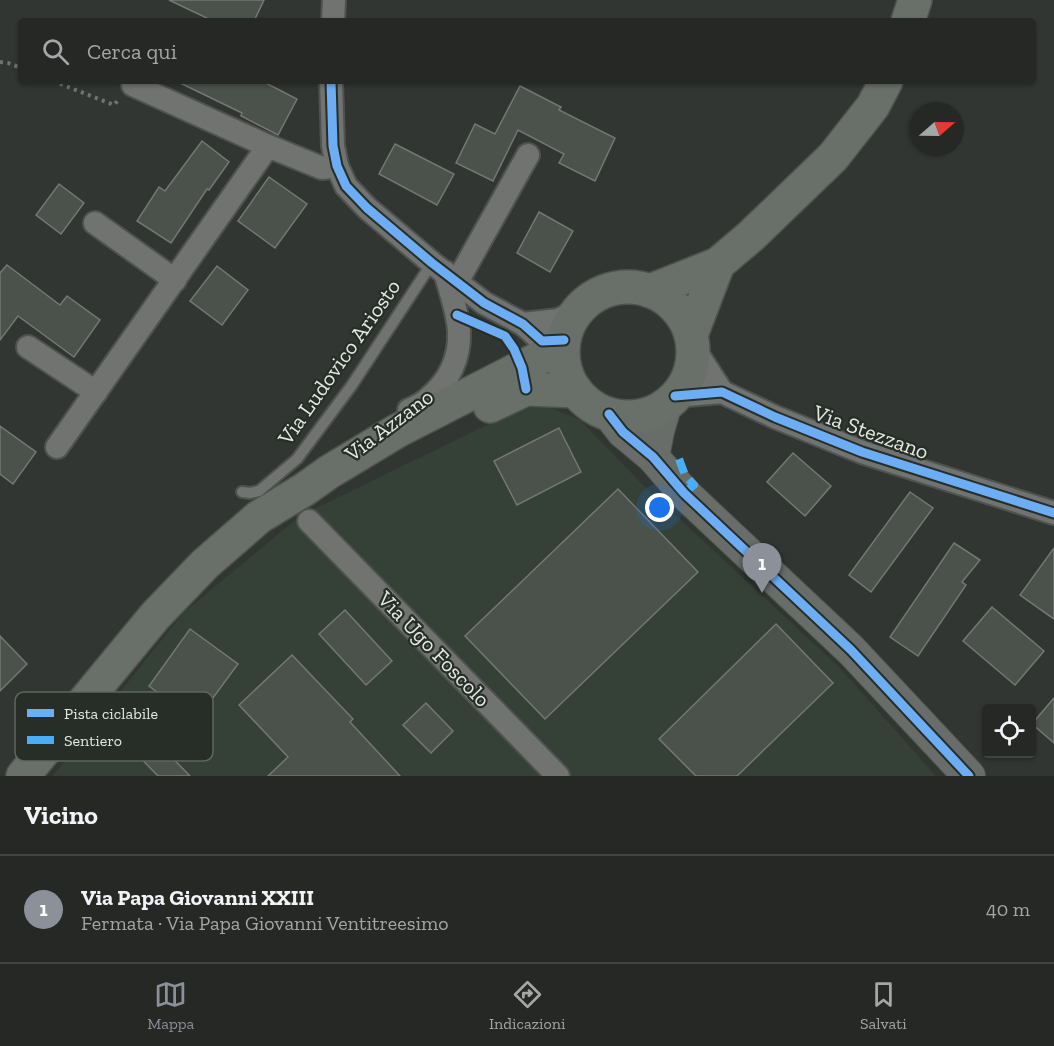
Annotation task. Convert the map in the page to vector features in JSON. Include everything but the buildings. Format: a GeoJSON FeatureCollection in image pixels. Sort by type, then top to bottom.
{"type":"FeatureCollection","features":[{"type":"Feature","properties":{"kind":"main road"},"geometry":{"type":"LineString","coordinates":[[909,18],[915,0]]}},
{"type":"Feature","properties":{"kind":"main road"},"geometry":{"type":"LineString","coordinates":[[650,291],[718,264],[751,236],[833,157],[880,93]]}},
{"type":"Feature","properties":{"kind":"main road"},"geometry":{"type":"LineString","coordinates":[[692,341],[685,321],[676,308],[664,298],[637,287],[624,287],[600,293],[579,309],[568,326],[563,358],[570,381],[576,391],[585,401],[609,414],[629,417],[649,413],[671,400],[683,386],[689,374],[692,361],[692,341],[718,264]]}},
{"type":"Feature","properties":{"kind":"main road"},"geometry":{"type":"LineString","coordinates":[[92,692],[155,616],[206,564],[260,517],[397,431],[564,343]]}},
{"type":"Feature","properties":{"kind":"main road"},"geometry":{"type":"LineString","coordinates":[[317,481],[397,449],[526,389],[576,391]]}},
{"type":"Feature","properties":{"kind":"main road"},"geometry":{"type":"LineString","coordinates":[[23,776],[35,761]]}},
{"type":"Feature","properties":{"kind":"street"},"geometry":{"type":"LineString","coordinates":[[333,18],[334,0]]}},
{"type":"Feature","properties":{"kind":"street"},"geometry":{"type":"LineString","coordinates":[[331,84],[333,146],[337,165],[346,186],[367,208],[484,303],[523,324],[542,341],[564,343]]}},
{"type":"Feature","properties":{"kind":"street"},"geometry":{"type":"LineString","coordinates":[[133,85],[322,168],[337,165]]}},
{"type":"Feature","properties":{"kind":"street"},"geometry":{"type":"LineString","coordinates":[[57,447],[268,146]]}},
{"type":"Feature","properties":{"kind":"street"},"geometry":{"type":"LineString","coordinates":[[445,272],[528,155]]}},
{"type":"Feature","properties":{"kind":"street"},"geometry":{"type":"LineString","coordinates":[[94,223],[175,280]]}},
{"type":"Feature","properties":{"kind":"street","name":"Via Azzano"},"geometry":{"type":"LineString","coordinates":[[317,481],[368,435],[429,399],[449,376],[457,355],[459,333],[457,315],[445,272]]}},
{"type":"Feature","properties":{"kind":"street"},"geometry":{"type":"LineString","coordinates":[[523,324],[559,320],[579,309]]}},
{"type":"Feature","properties":{"kind":"street"},"geometry":{"type":"LineString","coordinates":[[653,458],[658,431],[671,400],[722,392],[692,341]]}},
{"type":"Feature","properties":{"kind":"street"},"geometry":{"type":"LineString","coordinates":[[28,346],[96,392]]}},
{"type":"Feature","properties":{"kind":"street","name":"Via Stezzano"},"geometry":{"type":"LineString","coordinates":[[722,392],[775,417],[861,452],[1054,513]]}},
{"type":"Feature","properties":{"kind":"street"},"geometry":{"type":"LineString","coordinates":[[609,414],[623,432],[653,458],[684,493],[851,650],[969,776]]}},
{"type":"Feature","properties":{"kind":"street","name":"Via Ugo Foscolo"},"geometry":{"type":"LineString","coordinates":[[309,521],[558,776]]}},
{"type":"Feature","properties":{"kind":"lane","name":"Via Ludovico Ariosto"},"geometry":{"type":"LineString","coordinates":[[242,492],[250,494],[259,491],[297,459],[352,385],[445,272]]}},
{"type":"Feature","properties":{"kind":"path"},"geometry":{"type":"LineString","coordinates":[[0,62],[18,67]]}},
{"type":"Feature","properties":{"kind":"path"},"geometry":{"type":"LineString","coordinates":[[61,84],[114,105],[133,85]]}},
{"type":"Feature","properties":{"kind":"shaded area"},"geometry":{"type":"Polygon","coordinates":[[[524,407],[551,408],[580,420],[640,482],[839,667],[936,776],[53,776],[65,761],[213,761],[213,692],[120,692],[183,613],[300,516],[524,407]]]}},
{"type":"Feature","properties":{"kind":"marked path"},"geometry":{"type":"LineString","coordinates":[[679,459],[685,475],[694,485],[684,493]]}},
{"type":"Feature","properties":{"kind":"cycle path"},"geometry":{"type":"LineString","coordinates":[[331,84],[333,146],[337,166],[346,186],[367,208],[484,303],[523,324],[542,341],[564,340]]}},
{"type":"Feature","properties":{"kind":"cycle path"},"geometry":{"type":"LineString","coordinates":[[457,315],[505,336],[514,349],[522,368],[526,389]]}},
{"type":"Feature","properties":{"kind":"cycle path"},"geometry":{"type":"LineString","coordinates":[[675,396],[722,392],[775,417],[862,452],[1054,513]]}},
{"type":"Feature","properties":{"kind":"cycle path"},"geometry":{"type":"LineString","coordinates":[[609,414],[623,432],[653,457],[684,493],[851,650],[969,776]]}},
{"type":"Feature","properties":{"kind":"place","name":"Via Papa Giovanni XXIII"},"geometry":{"type":"Point","coordinates":[762,593]}}]}
